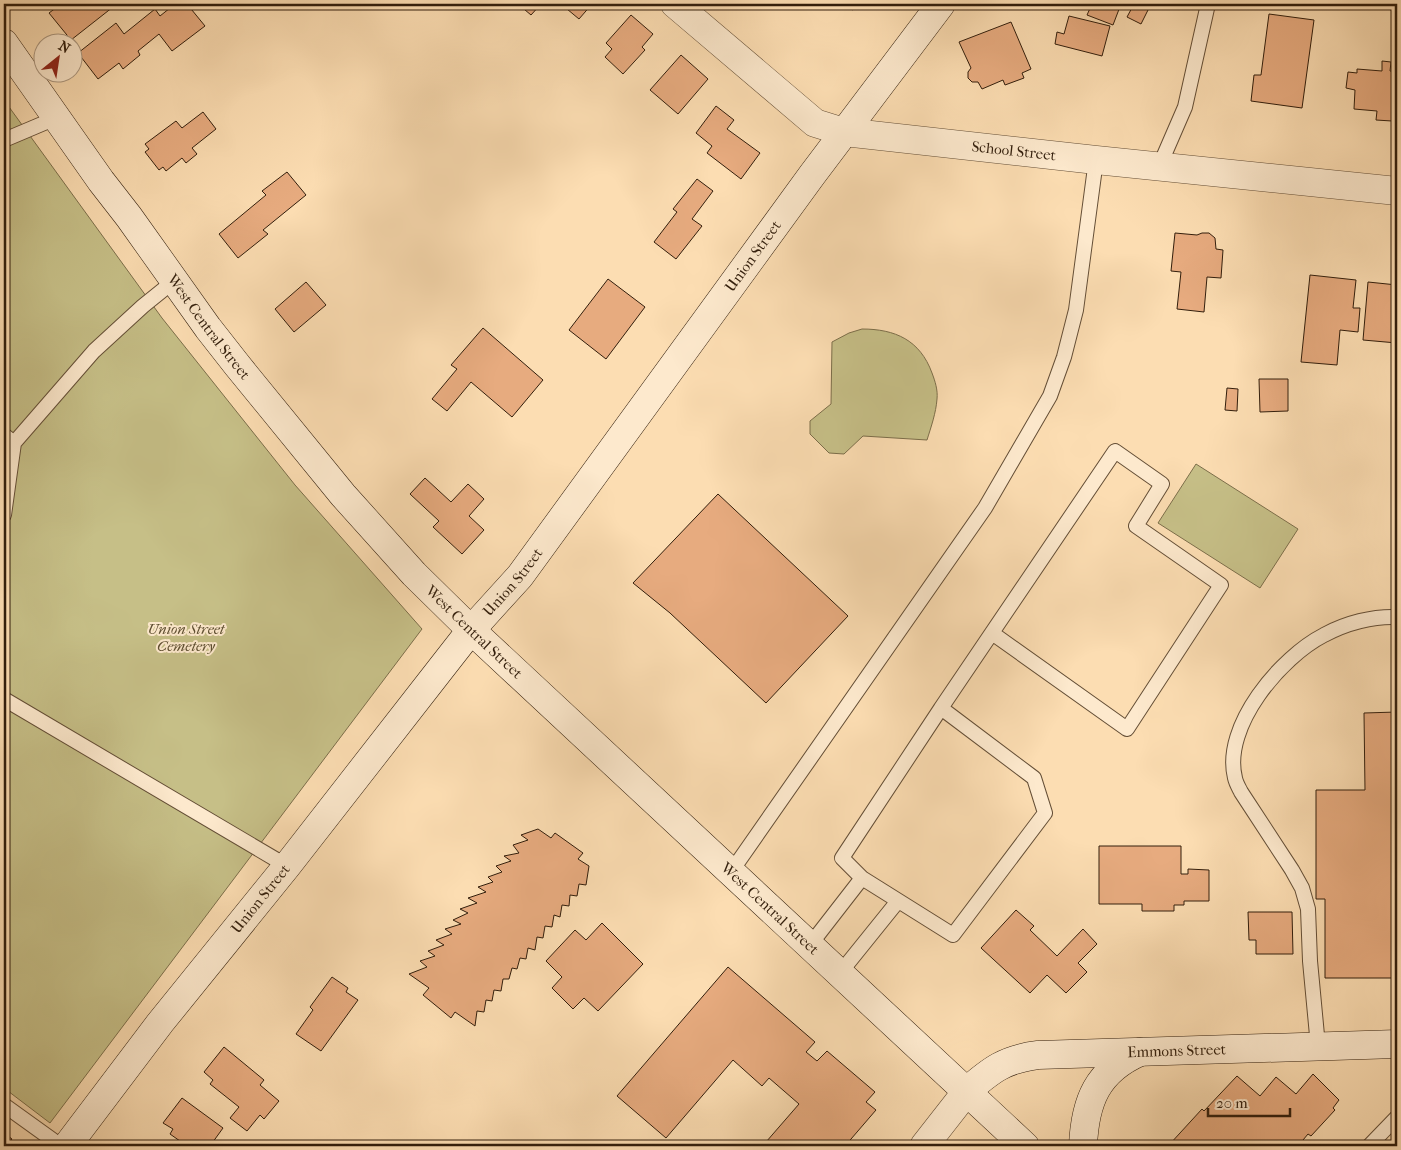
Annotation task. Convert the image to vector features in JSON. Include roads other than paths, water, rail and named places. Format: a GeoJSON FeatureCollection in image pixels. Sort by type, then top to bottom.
{"type":"FeatureCollection","features":[{"type":"Feature","properties":{"kind":"main road","name":"School Street"},"geometry":{"type":"LineString","coordinates":[[675,4],[815,123],[844,132],[1397,191]]}},
{"type":"Feature","properties":{"kind":"main road","name":"Union Street"},"geometry":{"type":"LineString","coordinates":[[67,1146],[160,1023],[287,866],[471,630],[520,576],[844,132],[941,4]]}},
{"type":"Feature","properties":{"kind":"main road","name":"West Central Street"},"geometry":{"type":"LineString","coordinates":[[4,43],[56,118],[220,343],[343,496],[414,574],[471,630],[1025,1146]]}},
{"type":"Feature","properties":{"kind":"main road","name":"Emmons Street"},"geometry":{"type":"LineString","coordinates":[[924,1146],[967,1091],[1006,1062],[1019,1058],[1038,1055],[1142,1051],[1397,1044]]}},
{"type":"Feature","properties":{"kind":"main road"},"geometry":{"type":"LineString","coordinates":[[1083,1146],[1083,1133],[1089,1103],[1096,1086],[1117,1065],[1142,1051]]}},
{"type":"Feature","properties":{"kind":"lane"},"geometry":{"type":"LineString","coordinates":[[1159,167],[1185,107],[1208,4]]}},
{"type":"Feature","properties":{"kind":"lane"},"geometry":{"type":"LineString","coordinates":[[4,140],[56,118]]}},
{"type":"Feature","properties":{"kind":"lane"},"geometry":{"type":"LineString","coordinates":[[731,872],[985,508],[1050,396],[1064,357],[1076,310],[1096,160]]}},
{"type":"Feature","properties":{"kind":"lane"},"geometry":{"type":"LineString","coordinates":[[4,515],[9,439],[94,352],[143,306],[174,281]]}},
{"type":"Feature","properties":{"kind":"lane"},"geometry":{"type":"LineString","coordinates":[[941,708],[1034,778],[1045,813],[953,935],[862,878],[842,858],[941,708],[1115,452],[1162,484],[1136,526],[1221,585],[1127,729],[992,633]]}},
{"type":"Feature","properties":{"kind":"lane"},"geometry":{"type":"LineString","coordinates":[[1318,1046],[1310,960],[1308,908],[1302,888],[1292,870],[1241,792],[1235,778],[1234,760],[1237,737],[1250,709],[1269,681],[1293,655],[1324,635],[1353,624],[1368,619],[1397,617]]}},
{"type":"Feature","properties":{"kind":"lane"},"geometry":{"type":"LineString","coordinates":[[4,699],[287,866]]}},
{"type":"Feature","properties":{"kind":"lane"},"geometry":{"type":"LineString","coordinates":[[810,945],[862,878]]}},
{"type":"Feature","properties":{"kind":"lane"},"geometry":{"type":"LineString","coordinates":[[840,973],[898,901]]}},
{"type":"Feature","properties":{"kind":"lane"},"geometry":{"type":"LineString","coordinates":[[4,1104],[61,1146]]}},
{"type":"Feature","properties":{"kind":"lane"},"geometry":{"type":"LineString","coordinates":[[1368,1146],[1397,1117]]}},
{"type":"Feature","properties":{"kind":"park label","name":"Union Street Cemetery"},"geometry":{"type":"Point","coordinates":[186,638]}}]}
